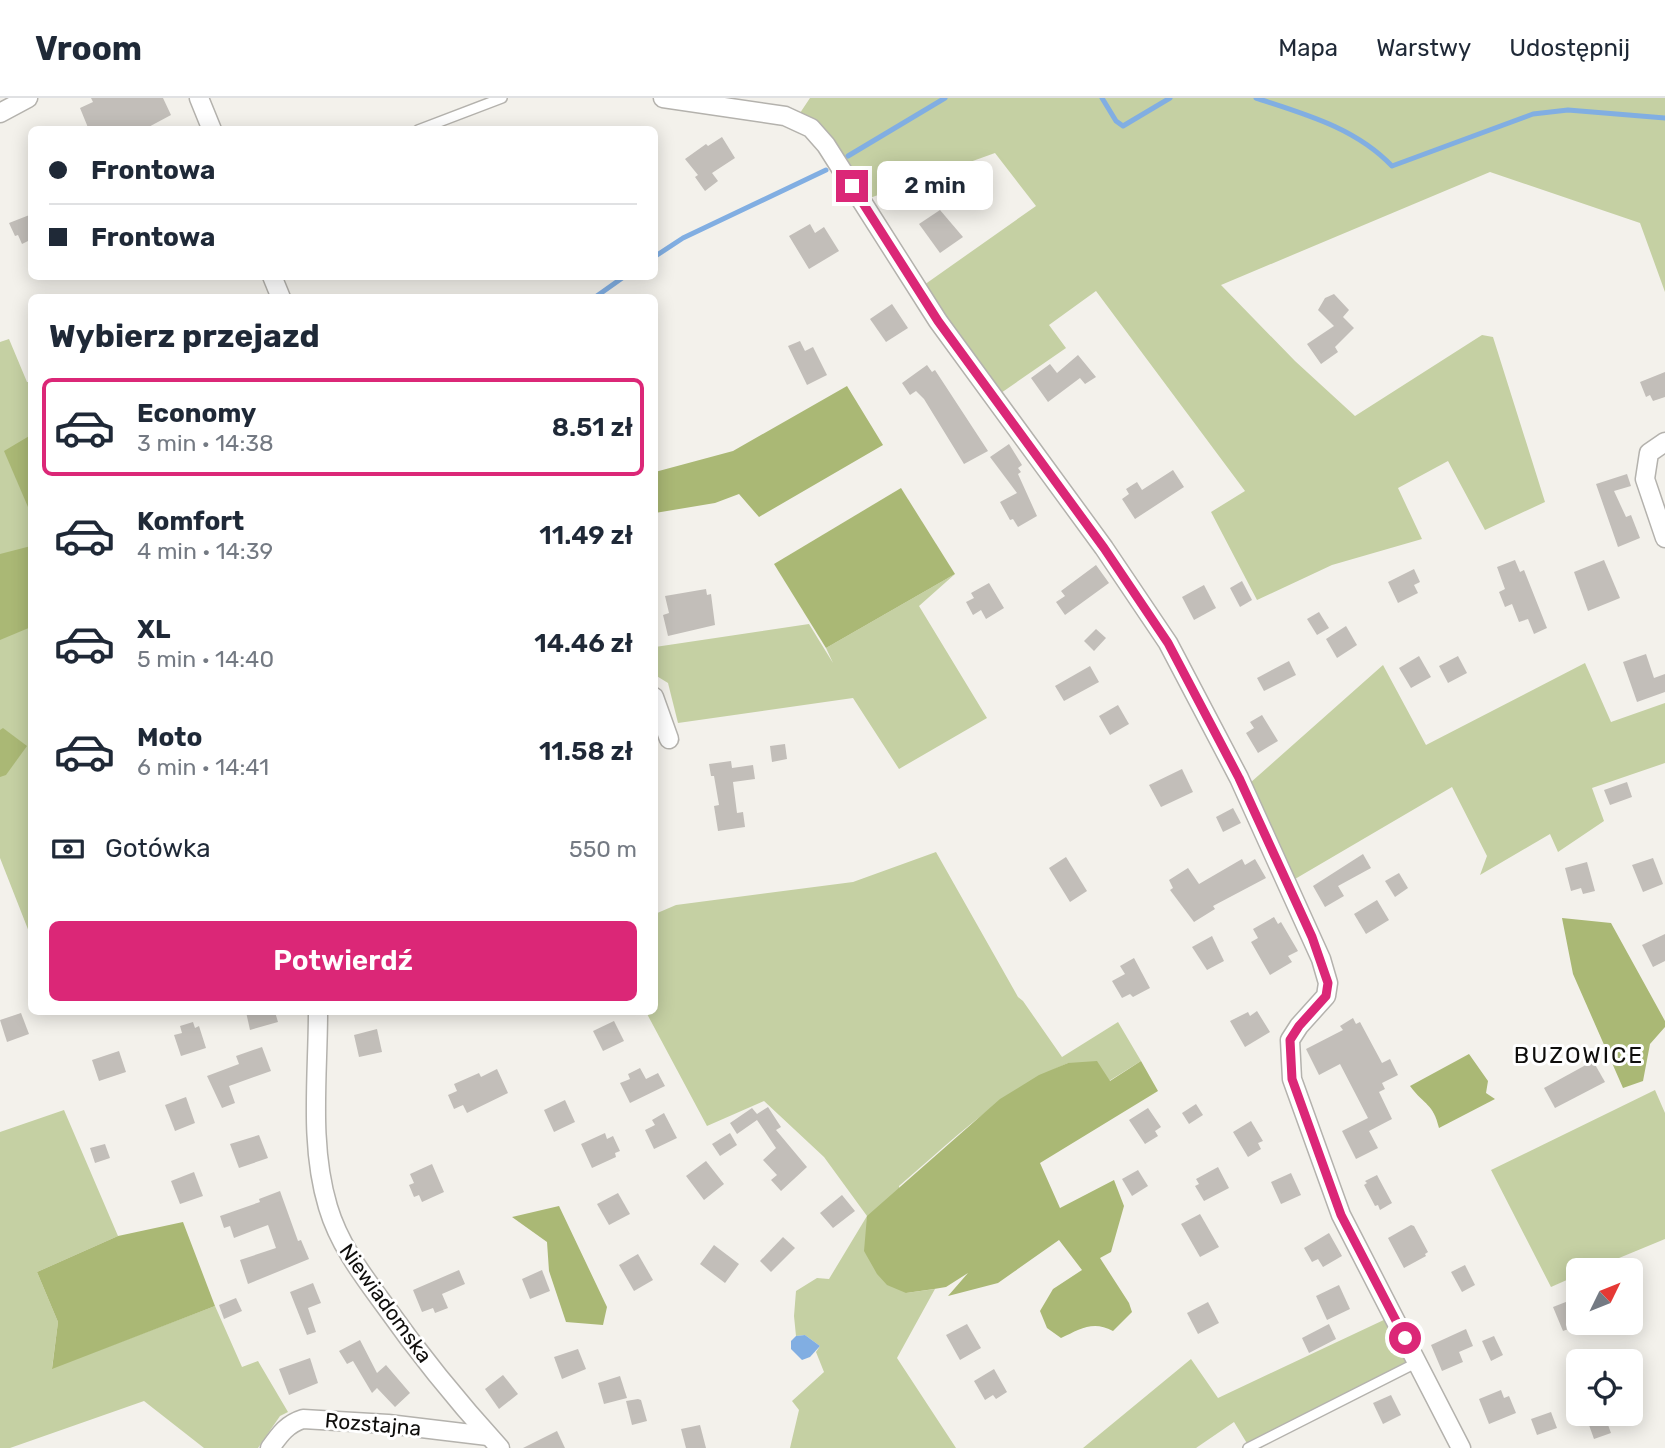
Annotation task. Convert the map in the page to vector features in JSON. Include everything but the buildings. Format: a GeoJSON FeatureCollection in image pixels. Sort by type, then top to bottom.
{"type":"FeatureCollection","features":[{"type":"Feature","properties":{"kind":"street"},"geometry":{"type":"LineString","coordinates":[[0,113],[28,98]]}},
{"type":"Feature","properties":{"kind":"street"},"geometry":{"type":"LineString","coordinates":[[199,98],[210,126]]}},
{"type":"Feature","properties":{"kind":"street"},"geometry":{"type":"LineString","coordinates":[[663,98],[785,116],[811,128],[826,145],[938,321],[1104,548],[1168,643],[1239,778],[1321,960],[1328,983],[1326,996],[1290,1040],[1292,1079],[1341,1215],[1461,1448]]}},
{"type":"Feature","properties":{"kind":"street"},"geometry":{"type":"LineString","coordinates":[[1665,442],[1649,453],[1645,480],[1665,538]]}},
{"type":"Feature","properties":{"kind":"street"},"geometry":{"type":"LineString","coordinates":[[658,708],[669,739]]}},
{"type":"Feature","properties":{"kind":"street","name":"Niewiadomska"},"geometry":{"type":"LineString","coordinates":[[318,1015],[315,1091],[320,1170],[328,1207],[340,1239],[409,1341],[494,1442]]}},
{"type":"Feature","properties":{"kind":"street","name":"Rozstajna"},"geometry":{"type":"LineString","coordinates":[[270,1448],[292,1422],[303,1419],[388,1424],[494,1442]]}},
{"type":"Feature","properties":{"kind":"lane"},"geometry":{"type":"LineString","coordinates":[[428,126],[502,98]]}},
{"type":"Feature","properties":{"kind":"lane"},"geometry":{"type":"LineString","coordinates":[[1248,1448],[1418,1362]]}},
{"type":"Feature","properties":{"kind":"green space"},"geometry":{"type":"Polygon","coordinates":[[[810,98],[1665,98],[1665,292],[1640,223],[1490,172],[1221,285],[1295,361],[1355,416],[1482,335],[1493,337],[1545,502],[1485,530],[1448,461],[1398,488],[1422,539],[1332,565],[1257,600],[1211,512],[1245,491],[1096,291],[1049,325],[1066,348],[1001,393],[924,285],[1036,206],[995,153],[867,199],[840,151],[822,131],[800,113],[810,98]]]}},
{"type":"Feature","properties":{"kind":"green space"},"geometry":{"type":"Polygon","coordinates":[[[9,339],[28,382],[28,929],[0,858],[0,342],[9,339]]]}},
{"type":"Feature","properties":{"kind":"green space"},"geometry":{"type":"Polygon","coordinates":[[[847,386],[883,445],[759,517],[739,494],[715,503],[658,512],[658,471],[733,451],[847,386]]]}},
{"type":"Feature","properties":{"kind":"green space"},"geometry":{"type":"Polygon","coordinates":[[[28,437],[28,507],[4,451],[28,437]]]}},
{"type":"Feature","properties":{"kind":"green space"},"geometry":{"type":"Polygon","coordinates":[[[901,488],[955,574],[826,648],[774,564],[901,488]]]}},
{"type":"Feature","properties":{"kind":"green space"},"geometry":{"type":"Polygon","coordinates":[[[28,547],[28,628],[0,640],[0,554],[28,547]]]}},
{"type":"Feature","properties":{"kind":"green space"},"geometry":{"type":"Polygon","coordinates":[[[955,574],[919,606],[987,718],[899,769],[853,698],[678,723],[668,683],[658,677],[658,647],[809,624],[833,663],[826,648],[955,574]]]}},
{"type":"Feature","properties":{"kind":"green space"},"geometry":{"type":"Polygon","coordinates":[[[1585,663],[1611,722],[1665,703],[1665,763],[1592,788],[1604,821],[1558,852],[1550,834],[1480,875],[1487,856],[1452,787],[1295,879],[1250,783],[1383,665],[1426,745],[1585,663]]]}},
{"type":"Feature","properties":{"kind":"green space"},"geometry":{"type":"Polygon","coordinates":[[[3,728],[27,746],[6,775],[0,777],[0,730],[3,728]]]}},
{"type":"Feature","properties":{"kind":"green space"},"geometry":{"type":"Polygon","coordinates":[[[936,852],[1018,997],[1062,1057],[1118,1022],[1141,1061],[1109,1081],[1068,1063],[1043,1075],[999,1102],[899,1186],[906,1293],[935,1289],[897,1358],[956,1448],[790,1448],[799,1410],[792,1401],[824,1372],[816,1352],[820,1346],[805,1335],[796,1336],[796,1291],[817,1278],[829,1279],[867,1216],[824,1157],[764,1101],[707,1126],[648,1015],[658,1015],[658,913],[676,905],[853,882],[936,852]]]}},
{"type":"Feature","properties":{"kind":"green space"},"geometry":{"type":"Polygon","coordinates":[[[1562,918],[1611,923],[1665,1021],[1665,1027],[1650,1044],[1643,1081],[1623,1088],[1573,974],[1562,918]]]}},
{"type":"Feature","properties":{"kind":"green space"},"geometry":{"type":"Polygon","coordinates":[[[1469,1054],[1488,1081],[1486,1093],[1495,1099],[1439,1128],[1431,1109],[1410,1086],[1469,1054]]]}},
{"type":"Feature","properties":{"kind":"green space"},"geometry":{"type":"Polygon","coordinates":[[[1097,1061],[1110,1081],[1141,1061],[1158,1091],[1040,1163],[1060,1208],[1114,1180],[1124,1206],[1111,1252],[1100,1258],[1132,1312],[1113,1331],[1093,1326],[1061,1338],[1047,1328],[1040,1311],[1053,1289],[1082,1270],[1059,1240],[998,1283],[948,1296],[968,1273],[946,1287],[934,1289],[906,1293],[887,1285],[877,1274],[864,1251],[867,1216],[1000,1099],[1039,1075],[1068,1063],[1097,1061]]]}},
{"type":"Feature","properties":{"kind":"green space"},"geometry":{"type":"Polygon","coordinates":[[[1655,1090],[1665,1113],[1665,1239],[1619,1258],[1566,1258],[1566,1280],[1551,1287],[1491,1170],[1655,1090]]]}},
{"type":"Feature","properties":{"kind":"green space"},"geometry":{"type":"Polygon","coordinates":[[[64,1110],[118,1236],[37,1272],[58,1322],[52,1368],[215,1306],[242,1367],[258,1361],[288,1412],[280,1416],[258,1448],[204,1448],[144,1401],[10,1448],[0,1448],[0,1132],[64,1110]]]}},
{"type":"Feature","properties":{"kind":"green space"},"geometry":{"type":"Polygon","coordinates":[[[559,1206],[607,1307],[603,1325],[566,1322],[549,1271],[547,1242],[512,1217],[559,1206]]]}},
{"type":"Feature","properties":{"kind":"green space"},"geometry":{"type":"Polygon","coordinates":[[[183,1222],[215,1306],[52,1369],[58,1322],[37,1272],[118,1236],[183,1222]]]}},
{"type":"Feature","properties":{"kind":"green space"},"geometry":{"type":"Polygon","coordinates":[[[1388,1318],[1408,1361],[1248,1445],[1234,1422],[1196,1448],[1083,1448],[1191,1359],[1218,1398],[1388,1318]]]}},
{"type":"Feature","properties":{"kind":"water"},"geometry":{"type":"Polygon","coordinates":[[[805,1335],[820,1346],[810,1357],[802,1360],[791,1349],[791,1341],[796,1336],[805,1335]]]}},
{"type":"Feature","properties":{"kind":"waterway"},"geometry":{"type":"LineString","coordinates":[[848,156],[945,98]]}},
{"type":"Feature","properties":{"kind":"waterway"},"geometry":{"type":"LineString","coordinates":[[1102,98],[1116,121],[1123,126],[1170,98]]}},
{"type":"Feature","properties":{"kind":"waterway"},"geometry":{"type":"LineString","coordinates":[[1256,98],[1346,132],[1378,153],[1392,166],[1533,114],[1568,110],[1665,118]]}},
{"type":"Feature","properties":{"kind":"waterway"},"geometry":{"type":"LineString","coordinates":[[658,254],[683,238],[826,170]]}},
{"type":"Feature","properties":{"kind":"waterway"},"geometry":{"type":"LineString","coordinates":[[600,294],[619,280]]}},
{"type":"Feature","properties":{"kind":"district","name":"BUZOWICE"},"geometry":{"type":"Point","coordinates":[1579,1055]}},
{"type":"Feature","properties":{"kind":"route"},"geometry":{"type":"LineString","coordinates":[[852,186],[938,321],[1104,548],[1168,643],[1239,778],[1312,937],[1328,983],[1326,996],[1290,1040],[1292,1079],[1341,1215],[1405,1338]]}}]}
